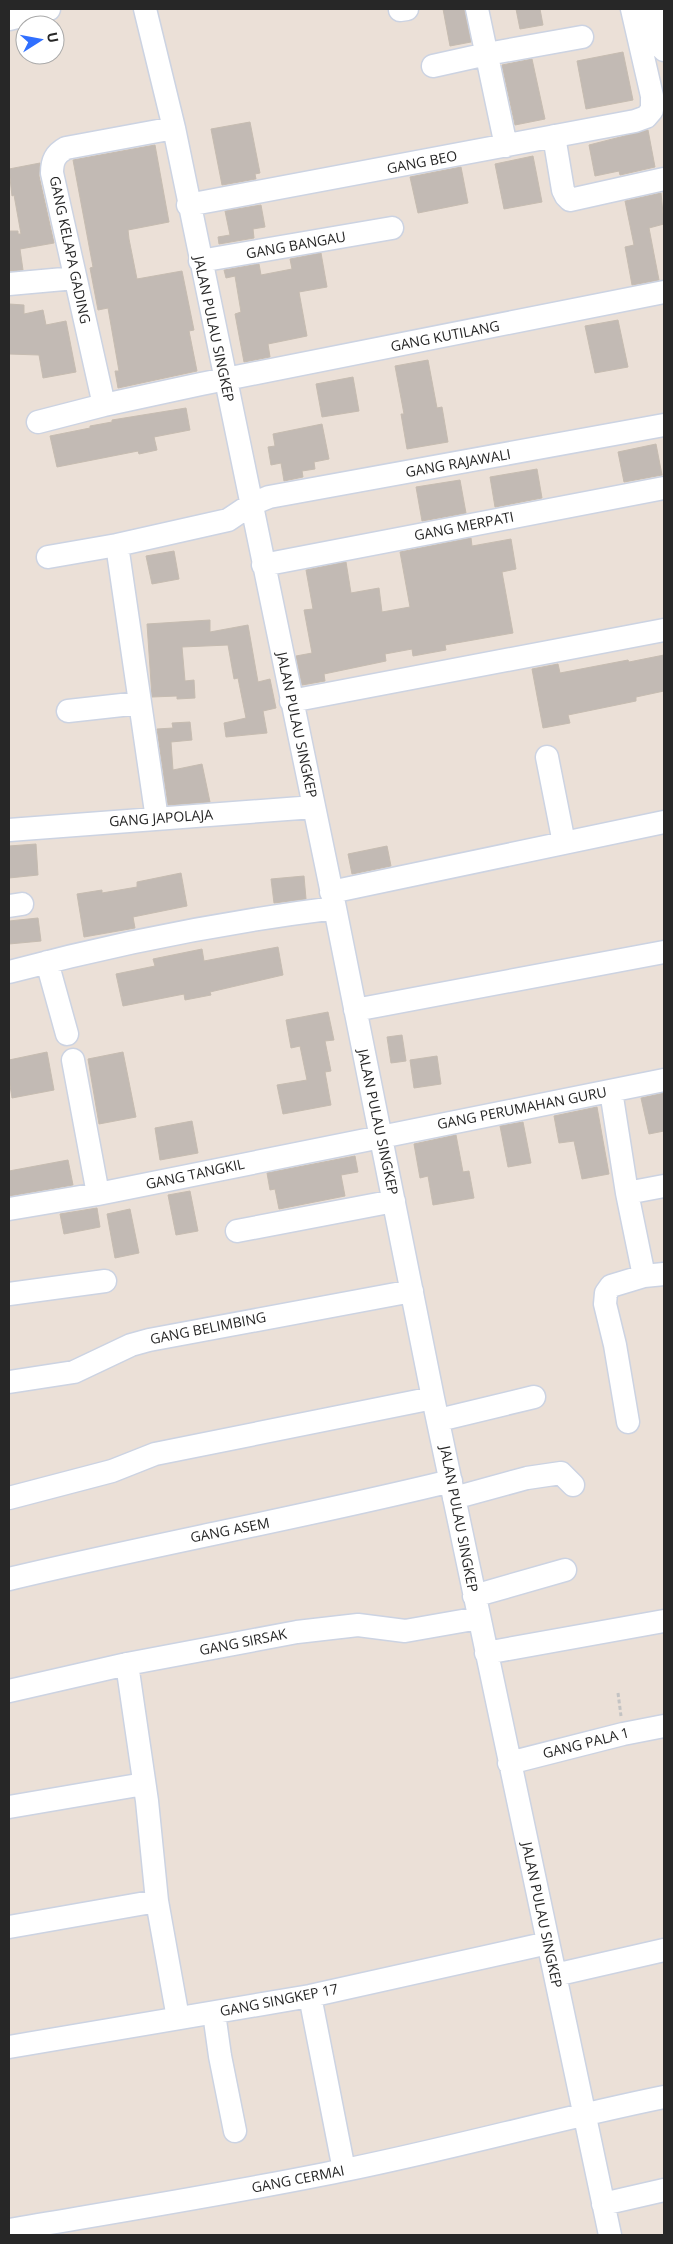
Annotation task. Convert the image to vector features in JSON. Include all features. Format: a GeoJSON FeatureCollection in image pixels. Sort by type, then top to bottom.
{"type":"FeatureCollection","features":[{"type":"Feature","properties":{"kind":"street"},"geometry":{"type":"LineString","coordinates":[[9,19],[50,9]]}},
{"type":"Feature","properties":{"kind":"street","name":"JALAN PULAU SINGKEP"},"geometry":{"type":"LineString","coordinates":[[145,9],[174,128],[188,205],[252,504],[433,1398],[610,2235]]}},
{"type":"Feature","properties":{"kind":"street"},"geometry":{"type":"LineString","coordinates":[[477,9],[506,146]]}},
{"type":"Feature","properties":{"kind":"street","name":"GANG BEO"},"geometry":{"type":"LineString","coordinates":[[188,205],[506,146],[635,121],[646,117],[652,110],[652,96],[632,9]]}},
{"type":"Feature","properties":{"kind":"street"},"geometry":{"type":"LineString","coordinates":[[653,9],[660,46],[664,50]]}},
{"type":"Feature","properties":{"kind":"street"},"geometry":{"type":"LineString","coordinates":[[433,66],[582,37]]}},
{"type":"Feature","properties":{"kind":"street","name":"GANG KELAPA GADING"},"geometry":{"type":"LineString","coordinates":[[104,405],[52,173],[52,164],[58,153],[66,148],[174,128]]}},
{"type":"Feature","properties":{"kind":"street"},"geometry":{"type":"LineString","coordinates":[[554,136],[563,190],[570,200],[664,179]]}},
{"type":"Feature","properties":{"kind":"street","name":"GANG BANGAU"},"geometry":{"type":"LineString","coordinates":[[200,261],[392,228]]}},
{"type":"Feature","properties":{"kind":"street"},"geometry":{"type":"LineString","coordinates":[[9,284],[75,278]]}},
{"type":"Feature","properties":{"kind":"street","name":"GANG KUTILANG"},"geometry":{"type":"LineString","coordinates":[[38,422],[104,405],[225,379],[664,292]]}},
{"type":"Feature","properties":{"kind":"street","name":"GANG RAJAWALI"},"geometry":{"type":"LineString","coordinates":[[48,557],[117,545],[228,520],[252,504],[269,497],[664,425]]}},
{"type":"Feature","properties":{"kind":"street","name":"GANG MERPATI"},"geometry":{"type":"LineString","coordinates":[[263,565],[664,488]]}},
{"type":"Feature","properties":{"kind":"street"},"geometry":{"type":"LineString","coordinates":[[117,545],[157,819]]}},
{"type":"Feature","properties":{"kind":"street"},"geometry":{"type":"LineString","coordinates":[[291,701],[664,630]]}},
{"type":"Feature","properties":{"kind":"street"},"geometry":{"type":"LineString","coordinates":[[68,710],[140,703]]}},
{"type":"Feature","properties":{"kind":"street"},"geometry":{"type":"LineString","coordinates":[[547,757],[564,843]]}},
{"type":"Feature","properties":{"kind":"street","name":"GANG JAPOLAJA"},"geometry":{"type":"LineString","coordinates":[[9,830],[314,807]]}},
{"type":"Feature","properties":{"kind":"street"},"geometry":{"type":"LineString","coordinates":[[9,972],[142,939],[249,919],[564,843],[664,822]]}},
{"type":"Feature","properties":{"kind":"street"},"geometry":{"type":"LineString","coordinates":[[354,1006],[664,952]]}},
{"type":"Feature","properties":{"kind":"street"},"geometry":{"type":"LineString","coordinates":[[47,962],[67,1034]]}},
{"type":"Feature","properties":{"kind":"street"},"geometry":{"type":"LineString","coordinates":[[73,1060],[98,1194]]}},
{"type":"Feature","properties":{"kind":"street","name":"GANG PERUMAHAN GURU"},"geometry":{"type":"LineString","coordinates":[[381,1136],[664,1080]]}},
{"type":"Feature","properties":{"kind":"street"},"geometry":{"type":"LineString","coordinates":[[611,1090],[627,1193],[654,1275],[611,1286],[606,1293],[605,1304],[615,1345],[628,1422]]}},
{"type":"Feature","properties":{"kind":"street","name":"GANG TANGKIL"},"geometry":{"type":"LineString","coordinates":[[9,1209],[98,1194],[381,1136]]}},
{"type":"Feature","properties":{"kind":"street"},"geometry":{"type":"LineString","coordinates":[[627,1193],[664,1186]]}},
{"type":"Feature","properties":{"kind":"street"},"geometry":{"type":"LineString","coordinates":[[237,1231],[394,1201]]}},
{"type":"Feature","properties":{"kind":"street"},"geometry":{"type":"LineString","coordinates":[[9,1294],[105,1281]]}},
{"type":"Feature","properties":{"kind":"street","name":"GANG BELIMBING"},"geometry":{"type":"LineString","coordinates":[[9,1382],[74,1372],[132,1345],[149,1340],[412,1291]]}},
{"type":"Feature","properties":{"kind":"street"},"geometry":{"type":"LineString","coordinates":[[439,1420],[534,1397]]}},
{"type":"Feature","properties":{"kind":"street"},"geometry":{"type":"LineString","coordinates":[[9,1498],[112,1471],[155,1454],[433,1398]]}},
{"type":"Feature","properties":{"kind":"street","name":"GANG ASEM"},"geometry":{"type":"LineString","coordinates":[[9,1579],[124,1552],[328,1510],[453,1489],[561,1473],[573,1486]]}},
{"type":"Feature","properties":{"kind":"street"},"geometry":{"type":"LineString","coordinates":[[474,1596],[565,1570]]}},
{"type":"Feature","properties":{"kind":"street","name":"GANG SIRSAK"},"geometry":{"type":"LineString","coordinates":[[9,1691],[127,1664],[297,1632],[358,1625],[405,1631],[479,1618]]}},
{"type":"Feature","properties":{"kind":"street"},"geometry":{"type":"LineString","coordinates":[[486,1653],[664,1621]]}},
{"type":"Feature","properties":{"kind":"street"},"geometry":{"type":"LineString","coordinates":[[127,1664],[144,1784],[157,1901],[178,2018]]}},
{"type":"Feature","properties":{"kind":"street","name":"GANG PALA 1"},"geometry":{"type":"LineString","coordinates":[[509,1763],[623,1734],[664,1726]]}},
{"type":"Feature","properties":{"kind":"street"},"geometry":{"type":"LineString","coordinates":[[9,1807],[144,1784]]}},
{"type":"Feature","properties":{"kind":"street"},"geometry":{"type":"LineString","coordinates":[[9,1927],[157,1901]]}},
{"type":"Feature","properties":{"kind":"street","name":"GANG SINGKEP 17"},"geometry":{"type":"LineString","coordinates":[[9,2047],[310,1996],[548,1943]]}},
{"type":"Feature","properties":{"kind":"street"},"geometry":{"type":"LineString","coordinates":[[555,1976],[664,1950]]}},
{"type":"Feature","properties":{"kind":"street"},"geometry":{"type":"LineString","coordinates":[[310,1996],[344,2170]]}},
{"type":"Feature","properties":{"kind":"street"},"geometry":{"type":"LineString","coordinates":[[214,2013],[220,2056],[235,2131]]}},
{"type":"Feature","properties":{"kind":"street","name":"GANG CERMAI"},"geometry":{"type":"LineString","coordinates":[[9,2230],[344,2170],[456,2146],[585,2113],[664,2097]]}},
{"type":"Feature","properties":{"kind":"street"},"geometry":{"type":"LineString","coordinates":[[603,2204],[664,2190]]}},
{"type":"Feature","properties":{"kind":"building"},"geometry":{"type":"Polygon","coordinates":[[[443,9],[464,9],[471,42],[450,46],[443,9]]]}},
{"type":"Feature","properties":{"kind":"building"},"geometry":{"type":"Polygon","coordinates":[[[516,9],[540,9],[543,25],[520,29],[516,9]]]}},
{"type":"Feature","properties":{"kind":"building"},"geometry":{"type":"Polygon","coordinates":[[[623,52],[633,100],[586,109],[577,61],[623,52]]]}},
{"type":"Feature","properties":{"kind":"building"},"geometry":{"type":"Polygon","coordinates":[[[532,59],[545,119],[515,125],[502,65],[532,59]]]}},
{"type":"Feature","properties":{"kind":"building"},"geometry":{"type":"Polygon","coordinates":[[[250,122],[260,173],[255,174],[256,179],[222,185],[211,129],[250,122]]]}},
{"type":"Feature","properties":{"kind":"building"},"geometry":{"type":"Polygon","coordinates":[[[648,130],[655,167],[620,175],[619,171],[595,176],[589,145],[648,130]]]}},
{"type":"Feature","properties":{"kind":"building"},"geometry":{"type":"Polygon","coordinates":[[[155,145],[169,222],[128,230],[129,239],[137,279],[182,271],[194,330],[189,331],[197,371],[118,388],[115,371],[119,371],[108,308],[98,310],[90,268],[93,267],[73,160],[155,145]]]}},
{"type":"Feature","properties":{"kind":"building"},"geometry":{"type":"Polygon","coordinates":[[[533,156],[542,202],[504,209],[495,164],[533,156]]]}},
{"type":"Feature","properties":{"kind":"building"},"geometry":{"type":"Polygon","coordinates":[[[40,163],[39,176],[54,243],[20,249],[23,270],[9,271],[9,231],[18,231],[18,234],[21,234],[14,195],[12,196],[9,169],[40,163]]]}},
{"type":"Feature","properties":{"kind":"building"},"geometry":{"type":"Polygon","coordinates":[[[461,167],[468,203],[418,213],[410,177],[461,167]]]}},
{"type":"Feature","properties":{"kind":"building"},"geometry":{"type":"Polygon","coordinates":[[[661,193],[664,224],[649,228],[659,280],[632,285],[625,247],[634,245],[625,201],[661,193]]]}},
{"type":"Feature","properties":{"kind":"building"},"geometry":{"type":"Polygon","coordinates":[[[261,205],[265,227],[253,229],[254,238],[219,244],[218,237],[230,235],[225,211],[261,205]]]}},
{"type":"Feature","properties":{"kind":"building"},"geometry":{"type":"Polygon","coordinates":[[[321,253],[327,287],[299,292],[307,336],[268,344],[270,357],[244,362],[235,314],[241,312],[235,276],[226,278],[224,270],[259,264],[261,275],[292,269],[290,259],[321,253]]]}},
{"type":"Feature","properties":{"kind":"building"},"geometry":{"type":"Polygon","coordinates":[[[9,304],[24,305],[24,314],[43,310],[46,325],[66,321],[76,372],[43,378],[39,355],[9,354],[9,304]]]}},
{"type":"Feature","properties":{"kind":"building"},"geometry":{"type":"Polygon","coordinates":[[[618,320],[628,367],[595,373],[585,326],[618,320]]]}},
{"type":"Feature","properties":{"kind":"building"},"geometry":{"type":"Polygon","coordinates":[[[428,360],[437,408],[442,407],[448,442],[407,449],[401,414],[404,414],[395,366],[428,360]]]}},
{"type":"Feature","properties":{"kind":"building"},"geometry":{"type":"Polygon","coordinates":[[[353,377],[359,411],[322,417],[316,384],[353,377]]]}},
{"type":"Feature","properties":{"kind":"building"},"geometry":{"type":"Polygon","coordinates":[[[186,408],[190,430],[154,437],[157,450],[139,454],[138,451],[57,467],[50,436],[90,428],[90,426],[112,422],[112,420],[186,408]]]}},
{"type":"Feature","properties":{"kind":"building"},"geometry":{"type":"Polygon","coordinates":[[[322,424],[329,459],[314,462],[315,469],[302,471],[303,477],[284,481],[281,463],[271,465],[268,447],[275,446],[273,434],[322,424]]]}},
{"type":"Feature","properties":{"kind":"building"},"geometry":{"type":"Polygon","coordinates":[[[656,444],[662,475],[624,482],[618,452],[656,444]]]}},
{"type":"Feature","properties":{"kind":"building"},"geometry":{"type":"Polygon","coordinates":[[[537,469],[542,498],[495,507],[490,477],[537,469]]]}},
{"type":"Feature","properties":{"kind":"building"},"geometry":{"type":"Polygon","coordinates":[[[460,480],[466,513],[422,521],[416,487],[460,480]]]}},
{"type":"Feature","properties":{"kind":"building"},"geometry":{"type":"Polygon","coordinates":[[[471,538],[472,546],[511,539],[516,569],[502,572],[513,633],[445,645],[446,650],[413,656],[412,649],[385,654],[386,661],[324,674],[325,681],[302,685],[296,656],[312,653],[304,610],[313,609],[306,570],[346,562],[351,593],[379,588],[382,612],[410,607],[400,552],[471,538]]]}},
{"type":"Feature","properties":{"kind":"building"},"geometry":{"type":"Polygon","coordinates":[[[174,551],[179,579],[152,584],[146,556],[174,551]]]}},
{"type":"Feature","properties":{"kind":"building"},"geometry":{"type":"Polygon","coordinates":[[[210,620],[210,632],[248,625],[258,682],[270,679],[276,708],[263,711],[267,733],[226,737],[224,723],[246,718],[238,678],[234,679],[228,645],[182,647],[185,681],[194,680],[195,698],[177,699],[177,696],[152,697],[147,624],[210,620]]]}},
{"type":"Feature","properties":{"kind":"building"},"geometry":{"type":"Polygon","coordinates":[[[664,655],[664,691],[636,697],[636,701],[568,715],[570,723],[543,728],[532,669],[558,664],[560,673],[664,655]]]}},
{"type":"Feature","properties":{"kind":"building"},"geometry":{"type":"Polygon","coordinates":[[[190,722],[192,740],[171,742],[173,770],[202,764],[210,802],[168,805],[157,729],[173,728],[172,723],[190,722]]]}},
{"type":"Feature","properties":{"kind":"building"},"geometry":{"type":"Polygon","coordinates":[[[36,844],[38,875],[9,878],[9,846],[36,844]]]}},
{"type":"Feature","properties":{"kind":"building"},"geometry":{"type":"Polygon","coordinates":[[[387,846],[391,866],[352,874],[348,854],[387,846]]]}},
{"type":"Feature","properties":{"kind":"building"},"geometry":{"type":"Polygon","coordinates":[[[181,873],[187,906],[133,917],[135,928],[84,937],[77,894],[102,890],[102,893],[137,887],[137,882],[181,873]]]}},
{"type":"Feature","properties":{"kind":"building"},"geometry":{"type":"Polygon","coordinates":[[[304,876],[306,899],[274,903],[271,879],[304,876]]]}},
{"type":"Feature","properties":{"kind":"building"},"geometry":{"type":"Polygon","coordinates":[[[38,918],[41,941],[9,944],[9,921],[38,918]]]}},
{"type":"Feature","properties":{"kind":"building"},"geometry":{"type":"Polygon","coordinates":[[[278,947],[283,975],[210,992],[211,995],[185,1000],[184,994],[123,1006],[116,974],[155,966],[153,959],[202,949],[204,961],[278,947]]]}},
{"type":"Feature","properties":{"kind":"building"},"geometry":{"type":"Polygon","coordinates":[[[328,1012],[334,1040],[325,1041],[331,1071],[325,1072],[331,1105],[283,1114],[277,1085],[307,1080],[300,1046],[291,1048],[286,1020],[328,1012]]]}},
{"type":"Feature","properties":{"kind":"building"},"geometry":{"type":"Polygon","coordinates":[[[402,1035],[406,1061],[391,1063],[387,1037],[402,1035]]]}},
{"type":"Feature","properties":{"kind":"building"},"geometry":{"type":"Polygon","coordinates":[[[47,1052],[54,1090],[12,1098],[9,1060],[47,1052]]]}},
{"type":"Feature","properties":{"kind":"building"},"geometry":{"type":"Polygon","coordinates":[[[123,1052],[136,1117],[99,1124],[88,1059],[123,1052]]]}},
{"type":"Feature","properties":{"kind":"building"},"geometry":{"type":"Polygon","coordinates":[[[437,1056],[441,1084],[414,1088],[410,1060],[437,1056]]]}},
{"type":"Feature","properties":{"kind":"building"},"geometry":{"type":"Polygon","coordinates":[[[664,1093],[664,1131],[649,1134],[641,1098],[664,1093]]]}},
{"type":"Feature","properties":{"kind":"building"},"geometry":{"type":"Polygon","coordinates":[[[597,1107],[609,1174],[582,1179],[574,1141],[559,1143],[554,1116],[597,1107]]]}},
{"type":"Feature","properties":{"kind":"building"},"geometry":{"type":"Polygon","coordinates":[[[192,1121],[198,1153],[160,1160],[155,1128],[192,1121]]]}},
{"type":"Feature","properties":{"kind":"building"},"geometry":{"type":"Polygon","coordinates":[[[523,1122],[531,1163],[508,1167],[500,1126],[523,1122]]]}},
{"type":"Feature","properties":{"kind":"building"},"geometry":{"type":"Polygon","coordinates":[[[456,1135],[463,1172],[469,1171],[474,1198],[433,1205],[428,1176],[420,1178],[414,1144],[456,1135]]]}},
{"type":"Feature","properties":{"kind":"building"},"geometry":{"type":"Polygon","coordinates":[[[355,1156],[358,1172],[341,1175],[345,1196],[279,1209],[275,1189],[270,1190],[267,1173],[355,1156]]]}},
{"type":"Feature","properties":{"kind":"building"},"geometry":{"type":"Polygon","coordinates":[[[68,1160],[73,1185],[9,1196],[9,1171],[68,1160]]]}},
{"type":"Feature","properties":{"kind":"building"},"geometry":{"type":"Polygon","coordinates":[[[190,1191],[198,1231],[176,1235],[168,1195],[190,1191]]]}},
{"type":"Feature","properties":{"kind":"building"},"geometry":{"type":"Polygon","coordinates":[[[97,1208],[100,1227],[64,1234],[60,1214],[97,1208]]]}},
{"type":"Feature","properties":{"kind":"building"},"geometry":{"type":"Polygon","coordinates":[[[130,1209],[139,1253],[115,1258],[107,1214],[130,1209]]]}}]}
